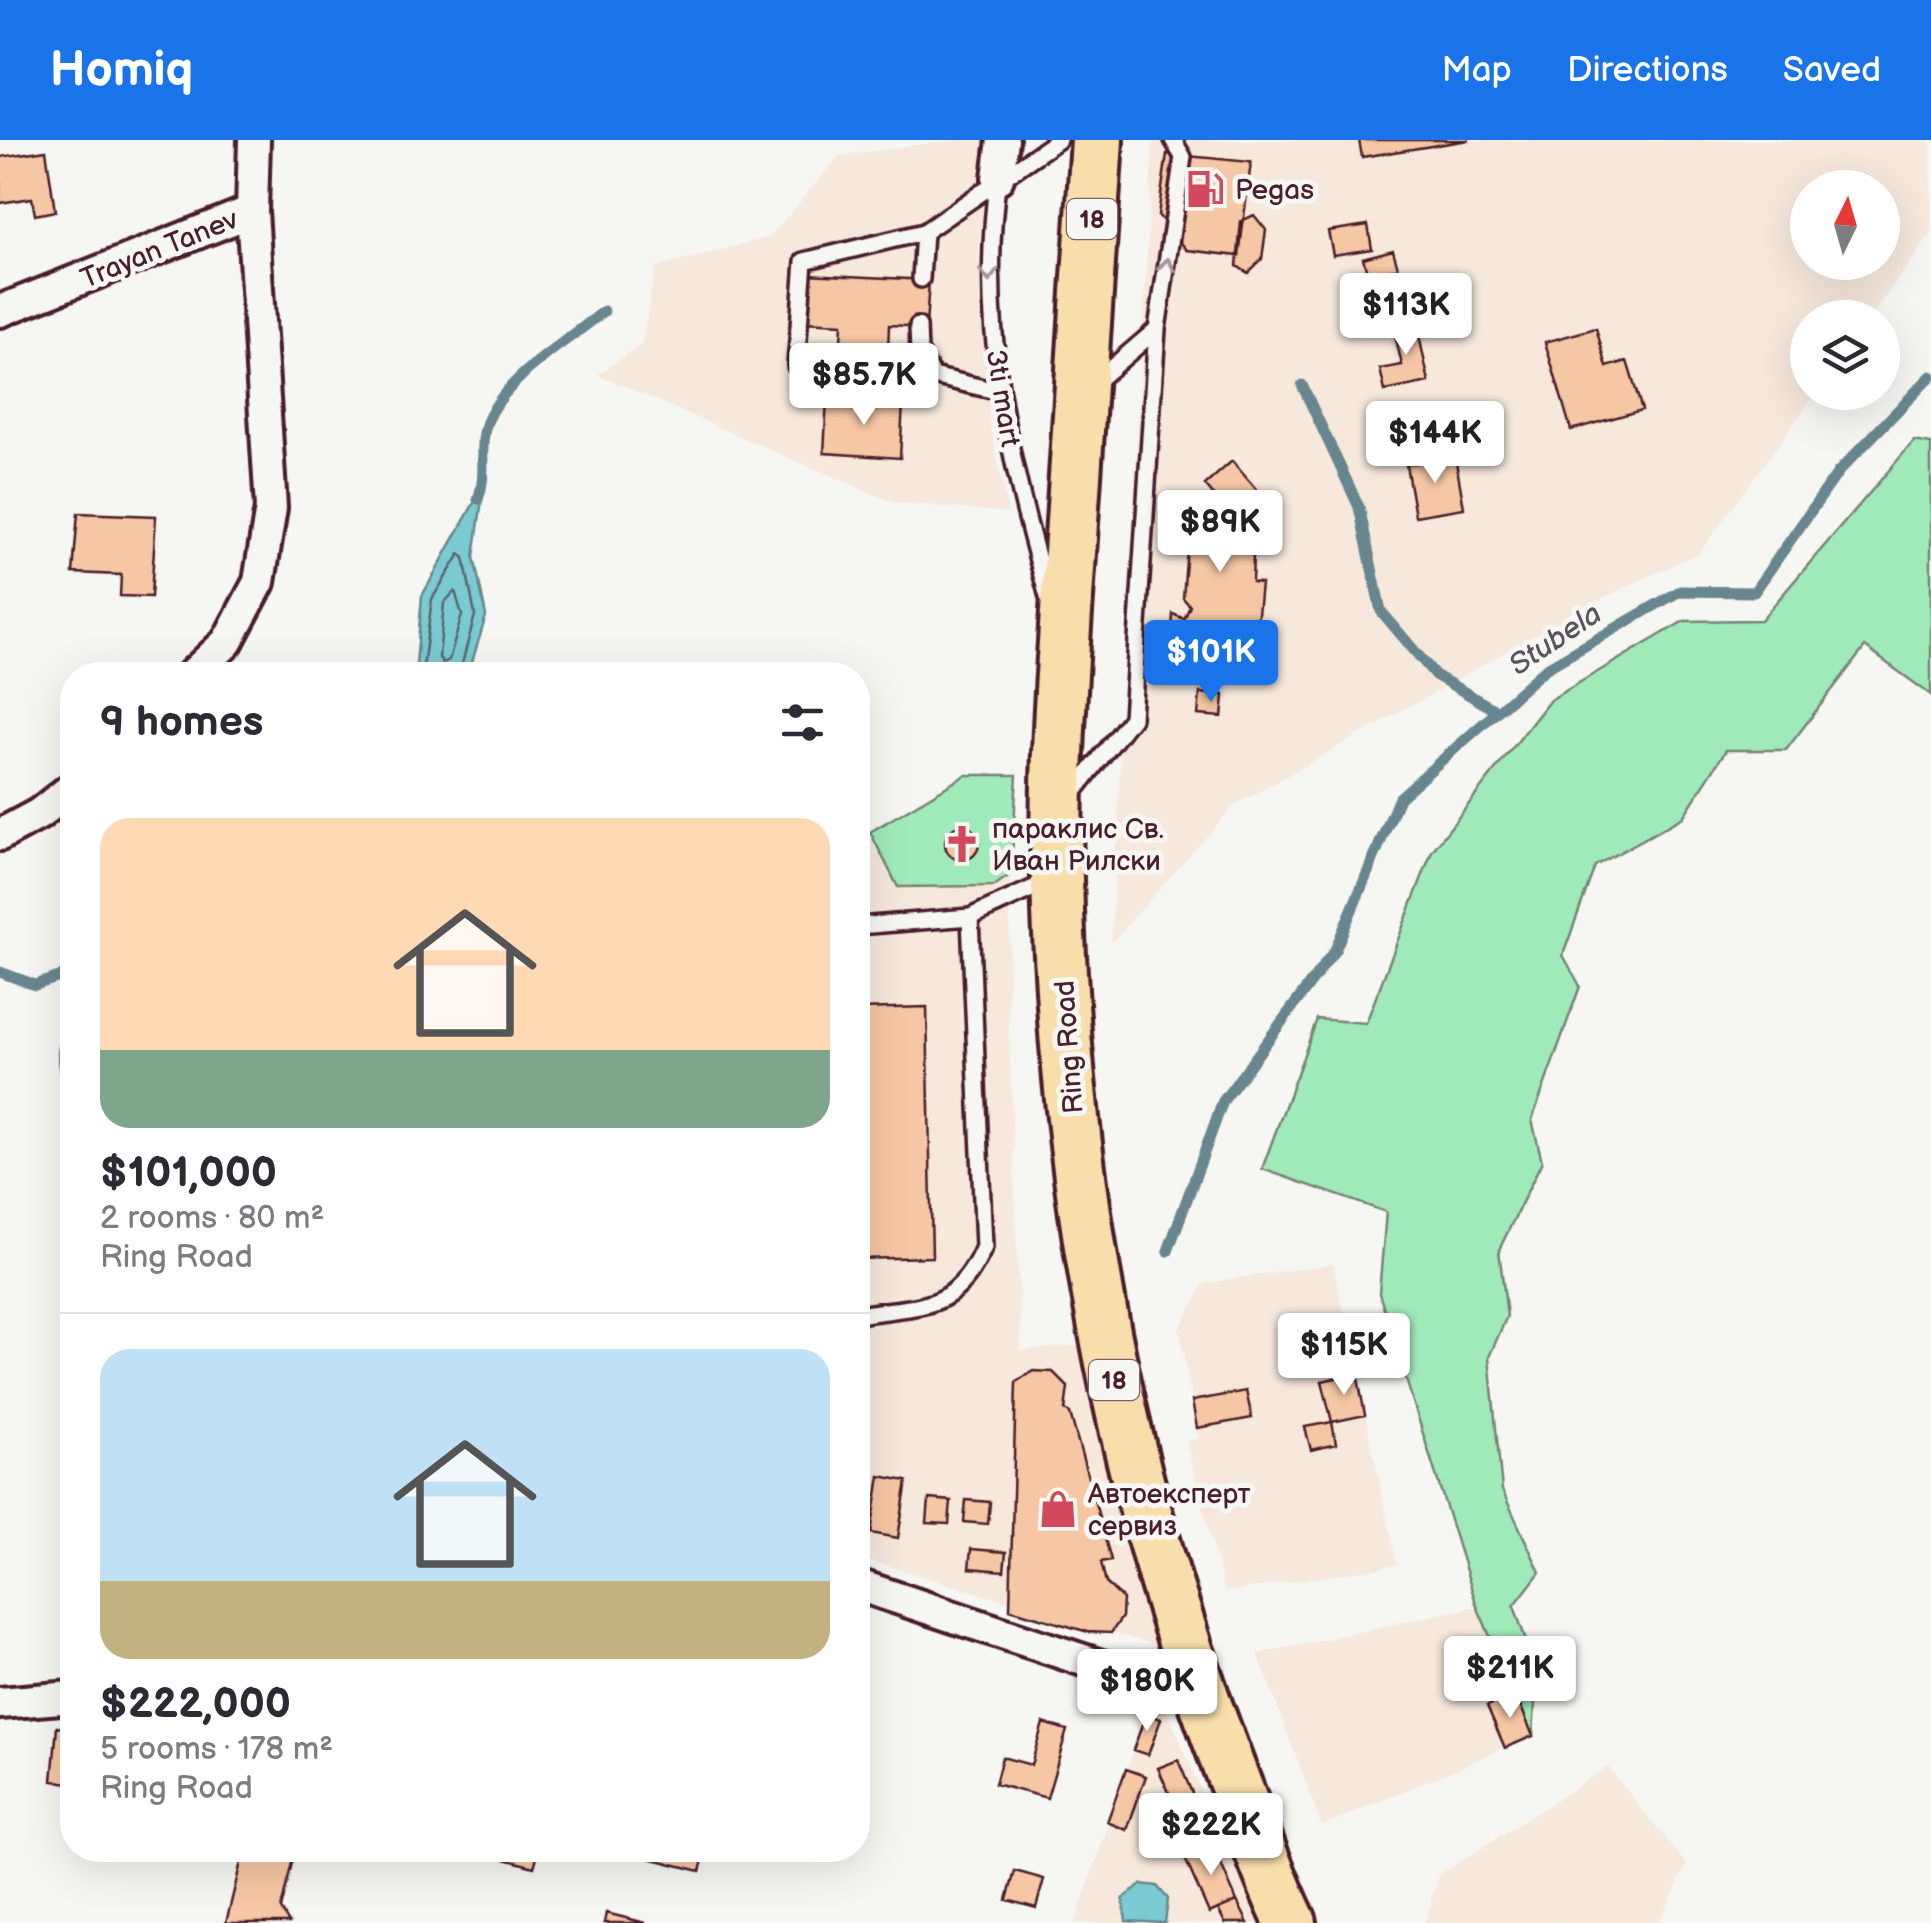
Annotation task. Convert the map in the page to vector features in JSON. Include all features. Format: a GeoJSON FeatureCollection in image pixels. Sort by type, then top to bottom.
{"type":"FeatureCollection","features":[{"type":"Feature","properties":{"kind":"highway","name":"Ring Road"},"geometry":{"type":"LineString","coordinates":[[1097,140],[1064,651],[1058,812],[1057,877],[1070,1099],[1102,1327],[1135,1477],[1194,1678],[1282,1917]]}},
{"type":"Feature","properties":{"kind":"street","name":"Trayan Tanev"},"geometry":{"type":"LineString","coordinates":[[0,311],[252,211],[254,140]]}},
{"type":"Feature","properties":{"kind":"street","name":"3ti mart"},"geometry":{"type":"LineString","coordinates":[[998,178],[1003,140]]}},
{"type":"Feature","properties":{"kind":"street"},"geometry":{"type":"LineString","coordinates":[[206,662],[227,642],[258,582],[271,508],[252,211]]}},
{"type":"Feature","properties":{"kind":"street"},"geometry":{"type":"LineString","coordinates":[[0,834],[39,814],[60,797]]}},
{"type":"Feature","properties":{"kind":"street"},"geometry":{"type":"LineString","coordinates":[[870,1589],[1146,1681],[1194,1678]]}},
{"type":"Feature","properties":{"kind":"street"},"geometry":{"type":"LineString","coordinates":[[0,1703],[60,1698]]}},
{"type":"Feature","properties":{"kind":"lane"},"geometry":{"type":"LineString","coordinates":[[1000,392],[933,376],[796,366],[804,262],[924,232],[1058,140]]}},
{"type":"Feature","properties":{"kind":"lane"},"geometry":{"type":"LineString","coordinates":[[1058,812],[1132,718],[1158,329],[1183,157],[1173,140]]}},
{"type":"Feature","properties":{"kind":"lane","name":"3ti mart"},"geometry":{"type":"LineString","coordinates":[[998,178],[988,264],[1000,392],[1022,506],[1064,651]]}},
{"type":"Feature","properties":{"kind":"lane"},"geometry":{"type":"LineString","coordinates":[[921,280],[924,232]]}},
{"type":"Feature","properties":{"kind":"lane"},"geometry":{"type":"LineString","coordinates":[[918,326],[919,351],[933,376]]}},
{"type":"Feature","properties":{"kind":"lane"},"geometry":{"type":"LineString","coordinates":[[1080,396],[1158,329]]}},
{"type":"Feature","properties":{"kind":"lane"},"geometry":{"type":"LineString","coordinates":[[870,925],[970,917],[1057,877]]}},
{"type":"Feature","properties":{"kind":"lane"},"geometry":{"type":"LineString","coordinates":[[870,1312],[942,1301],[969,1282],[984,1247],[970,917]]}},
{"type":"Feature","properties":{"kind":"shaded area"},"geometry":{"type":"Polygon","coordinates":[[[953,140],[990,140],[978,253],[990,423],[1008,513],[892,502],[598,375],[642,344],[655,268],[770,237],[839,156],[953,140]]]}},
{"type":"Feature","properties":{"kind":"shaded area"},"geometry":{"type":"Polygon","coordinates":[[[1153,140],[1931,140],[1931,234],[1900,276],[1900,170],[1790,170],[1790,280],[1897,280],[1882,300],[1790,300],[1790,410],[1804,410],[1699,553],[1588,605],[1235,805],[1111,943],[1153,140]]]}},
{"type":"Feature","properties":{"kind":"shaded area"},"geometry":{"type":"Polygon","coordinates":[[[870,838],[898,887],[994,886],[1011,874],[1008,1005],[1021,1351],[1080,1345],[1158,1646],[870,1561],[870,838]]]}},
{"type":"Feature","properties":{"kind":"shaded area"},"geometry":{"type":"Polygon","coordinates":[[[1333,1264],[1397,1565],[1225,1592],[1186,1442],[1199,1438],[1179,1330],[1205,1283],[1333,1264]]]}},
{"type":"Feature","properties":{"kind":"shaded area"},"geometry":{"type":"Polygon","coordinates":[[[1477,1606],[1533,1736],[1322,1826],[1258,1654],[1477,1606]]]}},
{"type":"Feature","properties":{"kind":"shaded area"},"geometry":{"type":"Polygon","coordinates":[[[1156,1686],[1259,1923],[1075,1923],[1156,1686]]]}},
{"type":"Feature","properties":{"kind":"shaded area"},"geometry":{"type":"Polygon","coordinates":[[[1608,1767],[1687,1865],[1659,1923],[1425,1923],[1439,1875],[1608,1767]]]}},
{"type":"Feature","properties":{"kind":"green space"},"geometry":{"type":"Polygon","coordinates":[[[1914,441],[1931,444],[1931,695],[1865,647],[1786,750],[1726,750],[1683,817],[1595,866],[1563,955],[1580,986],[1532,1120],[1542,1161],[1499,1250],[1507,1316],[1489,1357],[1502,1490],[1540,1572],[1514,1606],[1537,1672],[1533,1736],[1477,1606],[1379,1293],[1386,1212],[1262,1169],[1317,1019],[1366,1023],[1432,851],[1550,700],[1684,621],[1761,620],[1914,441]]]}},
{"type":"Feature","properties":{"kind":"green space"},"geometry":{"type":"Polygon","coordinates":[[[966,775],[1017,775],[1011,874],[994,886],[898,887],[870,832],[966,775]]]}},
{"type":"Feature","properties":{"kind":"water"},"geometry":{"type":"Polygon","coordinates":[[[484,485],[474,557],[486,616],[472,662],[416,662],[422,596],[484,485]]]}},
{"type":"Feature","properties":{"kind":"water"},"geometry":{"type":"Polygon","coordinates":[[[1141,1884],[1157,1886],[1168,1899],[1165,1923],[1126,1921],[1123,1899],[1141,1884]]]}},
{"type":"Feature","properties":{"kind":"building"},"geometry":{"type":"Polygon","coordinates":[[[1359,140],[1469,140],[1362,157],[1359,140]]]}},
{"type":"Feature","properties":{"kind":"building"},"geometry":{"type":"Polygon","coordinates":[[[46,150],[55,211],[35,215],[32,198],[0,203],[0,157],[46,150]]]}},
{"type":"Feature","properties":{"kind":"building","name":"Pegas"},"geometry":{"type":"Polygon","coordinates":[[[1167,154],[1251,162],[1239,256],[1187,250],[1158,215],[1167,154]]]}},
{"type":"Feature","properties":{"kind":"building"},"geometry":{"type":"Polygon","coordinates":[[[1254,215],[1266,230],[1262,259],[1248,273],[1237,266],[1241,221],[1254,215]]]}},
{"type":"Feature","properties":{"kind":"building"},"geometry":{"type":"Polygon","coordinates":[[[1368,225],[1372,249],[1333,255],[1328,231],[1368,225]]]}},
{"type":"Feature","properties":{"kind":"building"},"geometry":{"type":"Polygon","coordinates":[[[1393,250],[1398,268],[1368,275],[1363,258],[1393,250]]]}},
{"type":"Feature","properties":{"kind":"building"},"geometry":{"type":"Polygon","coordinates":[[[806,274],[929,280],[926,327],[889,325],[886,401],[838,399],[842,324],[803,322],[806,274]]]}},
{"type":"Feature","properties":{"kind":"building"},"geometry":{"type":"Polygon","coordinates":[[[1415,317],[1429,382],[1385,391],[1380,369],[1402,365],[1392,323],[1415,317]]]}},
{"type":"Feature","properties":{"kind":"building"},"geometry":{"type":"Polygon","coordinates":[[[1596,328],[1607,367],[1627,361],[1642,410],[1571,430],[1545,342],[1596,328]]]}},
{"type":"Feature","properties":{"kind":"building"},"geometry":{"type":"Polygon","coordinates":[[[827,398],[903,402],[900,458],[824,453],[827,398]]]}},
{"type":"Feature","properties":{"kind":"building"},"geometry":{"type":"Polygon","coordinates":[[[1455,456],[1464,508],[1415,516],[1406,465],[1455,456]]]}},
{"type":"Feature","properties":{"kind":"building"},"geometry":{"type":"Polygon","coordinates":[[[1232,461],[1274,510],[1254,528],[1252,582],[1261,583],[1254,655],[1216,648],[1199,671],[1169,683],[1173,614],[1184,619],[1190,606],[1183,598],[1189,523],[1213,495],[1205,485],[1232,461]]]}},
{"type":"Feature","properties":{"kind":"building"},"geometry":{"type":"Polygon","coordinates":[[[78,513],[156,516],[151,597],[120,596],[121,575],[73,573],[78,513]]]}},
{"type":"Feature","properties":{"kind":"building"},"geometry":{"type":"Polygon","coordinates":[[[1200,693],[1224,695],[1222,717],[1198,715],[1200,693]]]}},
{"type":"Feature","properties":{"kind":"building","name":"параклис Св. Иван Рилски"},"geometry":{"type":"Polygon","coordinates":[[[962,826],[974,831],[979,843],[974,855],[962,860],[950,855],[945,843],[950,831],[962,826]]]}},
{"type":"Feature","properties":{"kind":"building"},"geometry":{"type":"Polygon","coordinates":[[[927,1007],[932,1257],[870,1259],[870,1009],[927,1007]]]}},
{"type":"Feature","properties":{"kind":"building"},"geometry":{"type":"Polygon","coordinates":[[[1033,1371],[1053,1372],[1068,1387],[1065,1410],[1070,1413],[1111,1560],[1101,1562],[1106,1583],[1123,1599],[1122,1617],[1111,1633],[1088,1632],[1010,1609],[1016,1382],[1033,1371]]]}},
{"type":"Feature","properties":{"kind":"building"},"geometry":{"type":"Polygon","coordinates":[[[1357,1373],[1365,1415],[1332,1422],[1322,1381],[1357,1373]]]}},
{"type":"Feature","properties":{"kind":"building"},"geometry":{"type":"Polygon","coordinates":[[[1246,1391],[1252,1418],[1197,1428],[1192,1401],[1246,1391]]]}},
{"type":"Feature","properties":{"kind":"building"},"geometry":{"type":"Polygon","coordinates":[[[1332,1422],[1336,1444],[1311,1450],[1305,1427],[1332,1422]]]}},
{"type":"Feature","properties":{"kind":"building"},"geometry":{"type":"Polygon","coordinates":[[[880,1476],[907,1481],[898,1538],[871,1533],[880,1476]]]}},
{"type":"Feature","properties":{"kind":"building"},"geometry":{"type":"Polygon","coordinates":[[[929,1499],[951,1501],[949,1524],[927,1523],[929,1499]]]}},
{"type":"Feature","properties":{"kind":"building"},"geometry":{"type":"Polygon","coordinates":[[[966,1500],[990,1502],[988,1524],[964,1522],[966,1500]]]}},
{"type":"Feature","properties":{"kind":"building"},"geometry":{"type":"Polygon","coordinates":[[[971,1549],[1006,1552],[1004,1571],[969,1568],[971,1549]]]}},
{"type":"Feature","properties":{"kind":"building"},"geometry":{"type":"Polygon","coordinates":[[[1516,1695],[1533,1736],[1505,1748],[1487,1706],[1516,1695]]]}},
{"type":"Feature","properties":{"kind":"building"},"geometry":{"type":"Polygon","coordinates":[[[1146,1714],[1161,1719],[1148,1755],[1133,1750],[1146,1714]]]}},
{"type":"Feature","properties":{"kind":"building"},"geometry":{"type":"Polygon","coordinates":[[[1043,1723],[1067,1730],[1047,1798],[995,1784],[1002,1757],[1031,1765],[1043,1723]]]}},
{"type":"Feature","properties":{"kind":"building"},"geometry":{"type":"Polygon","coordinates":[[[57,1727],[60,1782],[52,1781],[57,1727]]]}},
{"type":"Feature","properties":{"kind":"building"},"geometry":{"type":"Polygon","coordinates":[[[1178,1760],[1206,1826],[1169,1840],[1162,1823],[1180,1817],[1158,1768],[1178,1760]]]}},
{"type":"Feature","properties":{"kind":"building"},"geometry":{"type":"Polygon","coordinates":[[[1126,1769],[1146,1776],[1127,1830],[1107,1822],[1126,1769]]]}},
{"type":"Feature","properties":{"kind":"building"},"geometry":{"type":"Polygon","coordinates":[[[1212,1843],[1237,1901],[1209,1913],[1184,1856],[1212,1843]]]}},
{"type":"Feature","properties":{"kind":"building"},"geometry":{"type":"Polygon","coordinates":[[[241,1862],[292,1862],[281,1909],[289,1923],[226,1923],[241,1862]]]}},
{"type":"Feature","properties":{"kind":"building"},"geometry":{"type":"Polygon","coordinates":[[[664,1862],[703,1862],[700,1871],[664,1862]]]}},
{"type":"Feature","properties":{"kind":"building"},"geometry":{"type":"Polygon","coordinates":[[[1015,1871],[1044,1879],[1036,1908],[1007,1900],[1015,1871]]]}},
{"type":"Feature","properties":{"kind":"building"},"geometry":{"type":"Polygon","coordinates":[[[1237,1901],[1248,1923],[1225,1923],[1218,1909],[1237,1901]]]}},
{"type":"Feature","properties":{"kind":"building"},"geometry":{"type":"Polygon","coordinates":[[[606,1913],[646,1923],[604,1923],[606,1913]]]}},
{"type":"Feature","properties":{"kind":"waterway"},"geometry":{"type":"LineString","coordinates":[[478,499],[484,431],[496,405],[539,361],[604,311]]}},
{"type":"Feature","properties":{"kind":"waterway"},"geometry":{"type":"LineString","coordinates":[[1168,1251],[1223,1101],[1335,950],[1399,798],[1545,669],[1680,591],[1754,592],[1839,471],[1931,376]]}},
{"type":"Feature","properties":{"kind":"waterway","name":"Stubela"},"geometry":{"type":"LineString","coordinates":[[1302,385],[1359,507],[1381,611],[1435,675],[1497,711]]}},
{"type":"Feature","properties":{"kind":"waterway","name":"Stubela"},"geometry":{"type":"LineString","coordinates":[[0,972],[35,985],[60,977]]}},
{"type":"Feature","properties":{"kind":"place","name":"Pegas"},"geometry":{"type":"Point","coordinates":[1205,189]}},
{"type":"Feature","properties":{"kind":"place","name":"параклис Св. Иван Рилски"},"geometry":{"type":"Point","coordinates":[962,844]}},
{"type":"Feature","properties":{"kind":"place","name":"Автоексперт сервиз"},"geometry":{"type":"Point","coordinates":[1058,1509]}}]}
